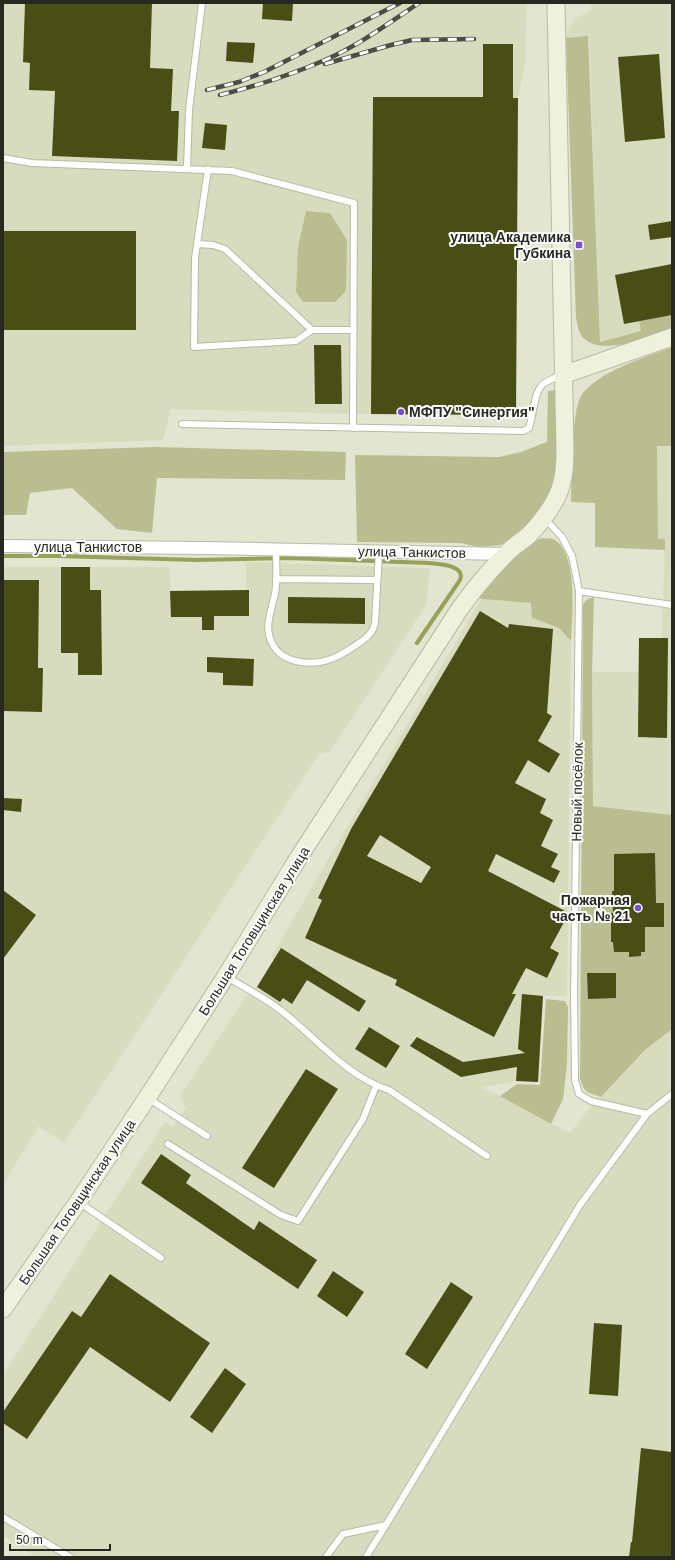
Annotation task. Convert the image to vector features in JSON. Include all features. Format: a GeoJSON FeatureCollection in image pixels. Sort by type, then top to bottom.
{"type":"FeatureCollection","features":[{"type":"Feature","properties":{"kind":"street"},"geometry":{"type":"LineString","coordinates":[[506,554],[529,534],[543,518],[557,497],[565,467],[558,3]]}},
{"type":"Feature","properties":{"kind":"street"},"geometry":{"type":"LineString","coordinates":[[563,375],[672,337]]}},
{"type":"Feature","properties":{"kind":"street","name":"улица Танкистов"},"geometry":{"type":"LineString","coordinates":[[3,546],[276,549],[506,554]]}},
{"type":"Feature","properties":{"kind":"street","name":"Большая Тоговщинская улица"},"geometry":{"type":"LineString","coordinates":[[3,1310],[78,1202],[147,1098],[226,976],[299,857],[459,610],[473,590],[506,554]]}},
{"type":"Feature","properties":{"kind":"lane"},"geometry":{"type":"LineString","coordinates":[[187,168],[189,110],[202,3]]}},
{"type":"Feature","properties":{"kind":"lane"},"geometry":{"type":"LineString","coordinates":[[3,158],[32,163],[232,171],[354,203],[353,428]]}},
{"type":"Feature","properties":{"kind":"lane"},"geometry":{"type":"LineString","coordinates":[[208,169],[195,258],[194,347],[296,341],[312,330],[354,330]]}},
{"type":"Feature","properties":{"kind":"lane"},"geometry":{"type":"LineString","coordinates":[[197,244],[213,245],[225,249],[312,330]]}},
{"type":"Feature","properties":{"kind":"lane"},"geometry":{"type":"LineString","coordinates":[[182,424],[523,432],[529,428],[531,423],[540,386],[563,375]]}},
{"type":"Feature","properties":{"kind":"lane","name":"Новый посёлок"},"geometry":{"type":"LineString","coordinates":[[543,518],[562,537],[572,556],[579,591],[574,992],[575,1080],[579,1094],[591,1101],[647,1114]]}},
{"type":"Feature","properties":{"kind":"lane"},"geometry":{"type":"LineString","coordinates":[[276,549],[275,594],[269,620],[271,641],[274,647],[283,656],[299,662],[308,663],[324,662],[337,657],[357,644],[370,633],[375,623],[379,551]]}},
{"type":"Feature","properties":{"kind":"lane"},"geometry":{"type":"LineString","coordinates":[[276,579],[377,580]]}},
{"type":"Feature","properties":{"kind":"lane"},"geometry":{"type":"LineString","coordinates":[[579,591],[672,605]]}},
{"type":"Feature","properties":{"kind":"lane"},"geometry":{"type":"LineString","coordinates":[[226,976],[279,1008],[345,1065],[376,1086],[389,1090],[487,1156]]}},
{"type":"Feature","properties":{"kind":"lane"},"geometry":{"type":"LineString","coordinates":[[168,1144],[281,1216],[298,1221],[362,1119],[376,1086]]}},
{"type":"Feature","properties":{"kind":"lane"},"geometry":{"type":"LineString","coordinates":[[366,1557],[580,1205],[647,1114],[672,1094]]}},
{"type":"Feature","properties":{"kind":"lane"},"geometry":{"type":"LineString","coordinates":[[147,1098],[207,1136]]}},
{"type":"Feature","properties":{"kind":"lane"},"geometry":{"type":"LineString","coordinates":[[78,1202],[161,1258]]}},
{"type":"Feature","properties":{"kind":"lane"},"geometry":{"type":"LineString","coordinates":[[3,1516],[70,1557]]}},
{"type":"Feature","properties":{"kind":"lane"},"geometry":{"type":"LineString","coordinates":[[326,1557],[342,1534],[386,1525]]}},
{"type":"Feature","properties":{"kind":"shaded area"},"geometry":{"type":"Polygon","coordinates":[[[3,3],[527,3],[525,64],[518,98],[516,415],[353,414],[171,409],[163,440],[3,446],[3,3]]]}},
{"type":"Feature","properties":{"kind":"shaded area"},"geometry":{"type":"Polygon","coordinates":[[[590,3],[672,3],[672,315],[639,321],[642,331],[600,342],[589,37],[566,38],[567,31],[575,19],[592,9],[590,3]]]}},
{"type":"Feature","properties":{"kind":"shaded area"},"geometry":{"type":"Polygon","coordinates":[[[588,36],[600,342],[641,331],[639,321],[672,315],[672,328],[625,344],[612,346],[589,342],[581,335],[576,317],[566,38],[588,36]]]}},
{"type":"Feature","properties":{"kind":"shaded area"},"geometry":{"type":"Polygon","coordinates":[[[306,211],[330,213],[347,240],[346,291],[335,302],[303,302],[296,292],[298,247],[306,211]]]}},
{"type":"Feature","properties":{"kind":"shaded area"},"geometry":{"type":"Polygon","coordinates":[[[672,347],[672,446],[657,446],[658,539],[665,539],[665,550],[595,547],[595,503],[571,502],[575,417],[581,396],[588,387],[623,366],[672,347]]]}},
{"type":"Feature","properties":{"kind":"shaded area"},"geometry":{"type":"Polygon","coordinates":[[[555,390],[557,467],[552,490],[530,521],[507,541],[500,545],[480,547],[460,543],[357,542],[355,455],[499,457],[521,452],[547,442],[548,391],[555,390]]]}},
{"type":"Feature","properties":{"kind":"shaded area"},"geometry":{"type":"Polygon","coordinates":[[[657,446],[672,446],[672,815],[593,806],[592,672],[638,672],[639,638],[662,638],[665,539],[658,539],[657,446]]]}},
{"type":"Feature","properties":{"kind":"shaded area"},"geometry":{"type":"Polygon","coordinates":[[[156,447],[346,452],[345,480],[157,478],[152,533],[117,529],[72,488],[30,493],[26,515],[3,515],[3,452],[156,447]]]}},
{"type":"Feature","properties":{"kind":"shaded area"},"geometry":{"type":"Polygon","coordinates":[[[543,538],[553,539],[561,546],[567,557],[570,570],[573,602],[571,641],[559,628],[532,618],[531,603],[481,599],[476,594],[506,562],[523,547],[543,538]]]}},
{"type":"Feature","properties":{"kind":"shaded area"},"geometry":{"type":"Polygon","coordinates":[[[246,563],[430,568],[426,605],[330,752],[319,754],[64,1143],[39,1126],[3,1184],[3,567],[169,567],[171,591],[246,590],[246,563]]]}},
{"type":"Feature","properties":{"kind":"shaded area"},"geometry":{"type":"Polygon","coordinates":[[[594,597],[592,672],[593,806],[672,815],[672,1029],[644,1051],[601,1097],[587,1091],[583,1087],[580,1078],[583,605],[586,600],[594,597]]]}},
{"type":"Feature","properties":{"kind":"shaded area"},"geometry":{"type":"Polygon","coordinates":[[[481,599],[532,603],[532,618],[559,628],[571,641],[567,996],[543,996],[538,1082],[516,1081],[481,1088],[500,1096],[570,1133],[588,1110],[644,1051],[672,1029],[672,1557],[36,1557],[3,1536],[3,1375],[165,1122],[172,1127],[186,1108],[180,1096],[246,996],[251,995],[274,959],[271,957],[481,599]]]}},
{"type":"Feature","properties":{"kind":"shaded area"},"geometry":{"type":"Polygon","coordinates":[[[546,999],[565,1001],[568,1007],[567,1064],[563,1099],[551,1124],[500,1096],[517,1084],[540,1085],[546,999]]]}},
{"type":"Feature","properties":{"kind":"building"},"geometry":{"type":"Polygon","coordinates":[[[25,3],[152,3],[150,68],[173,69],[171,111],[179,111],[177,161],[52,156],[55,91],[29,90],[30,63],[23,62],[25,3]]]}},
{"type":"Feature","properties":{"kind":"building"},"geometry":{"type":"Polygon","coordinates":[[[263,3],[293,3],[292,21],[262,19],[263,3]]]}},
{"type":"Feature","properties":{"kind":"building"},"geometry":{"type":"Polygon","coordinates":[[[227,42],[255,43],[253,63],[226,61],[227,42]]]}},
{"type":"Feature","properties":{"kind":"building"},"geometry":{"type":"Polygon","coordinates":[[[483,44],[513,44],[513,98],[518,98],[516,415],[371,414],[373,97],[483,97],[483,44]]]}},
{"type":"Feature","properties":{"kind":"building"},"geometry":{"type":"Polygon","coordinates":[[[659,54],[665,138],[625,142],[618,57],[659,54]]]}},
{"type":"Feature","properties":{"kind":"building"},"geometry":{"type":"Polygon","coordinates":[[[205,123],[227,125],[225,150],[202,148],[205,123]]]}},
{"type":"Feature","properties":{"kind":"building"},"geometry":{"type":"Polygon","coordinates":[[[672,221],[672,237],[650,240],[648,225],[672,221]]]}},
{"type":"Feature","properties":{"kind":"building"},"geometry":{"type":"Polygon","coordinates":[[[3,231],[136,231],[136,330],[3,330],[3,231]]]}},
{"type":"Feature","properties":{"kind":"building"},"geometry":{"type":"Polygon","coordinates":[[[672,264],[672,315],[624,324],[615,275],[672,264]]]}},
{"type":"Feature","properties":{"kind":"building"},"geometry":{"type":"Polygon","coordinates":[[[314,345],[341,345],[342,404],[315,404],[314,345]]]}},
{"type":"Feature","properties":{"kind":"building"},"geometry":{"type":"Polygon","coordinates":[[[61,567],[90,567],[90,590],[101,590],[102,675],[78,675],[78,653],[61,653],[61,567]]]}},
{"type":"Feature","properties":{"kind":"building"},"geometry":{"type":"Polygon","coordinates":[[[3,580],[39,580],[38,668],[43,668],[42,712],[3,711],[3,580]]]}},
{"type":"Feature","properties":{"kind":"building"},"geometry":{"type":"Polygon","coordinates":[[[249,590],[249,616],[214,616],[214,630],[202,630],[202,617],[171,617],[170,591],[249,590]]]}},
{"type":"Feature","properties":{"kind":"building"},"geometry":{"type":"Polygon","coordinates":[[[288,597],[365,598],[365,624],[288,623],[288,597]]]}},
{"type":"Feature","properties":{"kind":"building"},"geometry":{"type":"Polygon","coordinates":[[[480,611],[508,628],[509,624],[553,629],[547,713],[552,716],[538,741],[560,754],[549,773],[528,760],[515,783],[546,799],[540,813],[553,820],[541,846],[558,854],[551,867],[560,871],[554,883],[496,854],[488,871],[569,913],[550,948],[559,953],[547,978],[526,968],[512,994],[516,994],[494,1037],[395,985],[397,980],[305,938],[322,900],[318,898],[351,829],[480,611]],[[380,835],[367,856],[421,883],[431,867],[380,835]]]}},
{"type":"Feature","properties":{"kind":"building"},"geometry":{"type":"Polygon","coordinates":[[[639,638],[668,638],[667,738],[638,737],[639,638]]]}},
{"type":"Feature","properties":{"kind":"building"},"geometry":{"type":"Polygon","coordinates":[[[207,657],[254,659],[253,686],[223,685],[223,673],[207,672],[207,657]]]}},
{"type":"Feature","properties":{"kind":"building"},"geometry":{"type":"Polygon","coordinates":[[[3,798],[22,799],[21,812],[3,810],[3,798]]]}},
{"type":"Feature","properties":{"kind":"building","name":"Пожарная часть № 21"},"geometry":{"type":"Polygon","coordinates":[[[655,853],[656,903],[664,903],[664,927],[645,927],[645,952],[641,952],[641,956],[629,957],[629,952],[614,952],[613,942],[611,942],[611,913],[613,913],[612,891],[614,891],[614,854],[655,853]]]}},
{"type":"Feature","properties":{"kind":"building"},"geometry":{"type":"Polygon","coordinates":[[[3,890],[36,915],[3,959],[3,890]]]}},
{"type":"Feature","properties":{"kind":"building"},"geometry":{"type":"Polygon","coordinates":[[[281,948],[366,1001],[359,1012],[307,980],[292,1004],[283,998],[280,1002],[257,987],[281,948]]]}},
{"type":"Feature","properties":{"kind":"building"},"geometry":{"type":"Polygon","coordinates":[[[587,973],[616,973],[616,998],[588,999],[587,973]]]}},
{"type":"Feature","properties":{"kind":"building"},"geometry":{"type":"Polygon","coordinates":[[[522,994],[543,996],[538,1082],[516,1081],[517,1067],[461,1077],[410,1046],[417,1037],[463,1062],[525,1053],[518,1049],[522,994]]]}},
{"type":"Feature","properties":{"kind":"building"},"geometry":{"type":"Polygon","coordinates":[[[369,1027],[400,1046],[386,1068],[355,1049],[369,1027]]]}},
{"type":"Feature","properties":{"kind":"building"},"geometry":{"type":"Polygon","coordinates":[[[306,1069],[338,1089],[274,1188],[242,1168],[306,1069]]]}},
{"type":"Feature","properties":{"kind":"building"},"geometry":{"type":"Polygon","coordinates":[[[161,1154],[191,1175],[186,1183],[254,1230],[259,1221],[317,1260],[298,1289],[141,1183],[161,1154]]]}},
{"type":"Feature","properties":{"kind":"building"},"geometry":{"type":"Polygon","coordinates":[[[333,1271],[364,1292],[347,1317],[317,1296],[333,1271]]]}},
{"type":"Feature","properties":{"kind":"building"},"geometry":{"type":"Polygon","coordinates":[[[110,1274],[210,1343],[170,1402],[90,1347],[27,1439],[3,1423],[3,1412],[72,1311],[81,1317],[110,1274]]]}},
{"type":"Feature","properties":{"kind":"building"},"geometry":{"type":"Polygon","coordinates":[[[451,1282],[473,1297],[427,1369],[405,1354],[451,1282]]]}},
{"type":"Feature","properties":{"kind":"building"},"geometry":{"type":"Polygon","coordinates":[[[594,1323],[622,1325],[618,1396],[589,1394],[594,1323]]]}},
{"type":"Feature","properties":{"kind":"building"},"geometry":{"type":"Polygon","coordinates":[[[225,1368],[246,1384],[212,1433],[190,1417],[225,1368]]]}},
{"type":"Feature","properties":{"kind":"building"},"geometry":{"type":"Polygon","coordinates":[[[641,1448],[672,1452],[672,1557],[629,1557],[632,1542],[641,1448]]]}},
{"type":"Feature","properties":{"kind":"waterway"},"geometry":{"type":"LineString","coordinates":[[3,556],[197,560],[288,558],[429,563],[455,568],[461,575],[460,580],[417,643]]}},
{"type":"Feature","properties":{"kind":"railway"},"geometry":{"type":"LineString","coordinates":[[207,90],[239,82],[264,72],[400,3]]}},
{"type":"Feature","properties":{"kind":"railway"},"geometry":{"type":"LineString","coordinates":[[220,95],[286,75],[337,54],[373,34],[419,3]]}},
{"type":"Feature","properties":{"kind":"railway"},"geometry":{"type":"LineString","coordinates":[[325,64],[412,40],[474,39]]}},
{"type":"Feature","properties":{"kind":"place","name":"улица Академика Губкина"},"geometry":{"type":"Point","coordinates":[579,245]}},
{"type":"Feature","properties":{"kind":"place","name":"МФПУ \"Синергия\""},"geometry":{"type":"Point","coordinates":[401,412]}},
{"type":"Feature","properties":{"kind":"place","name":"Пожарная часть № 21"},"geometry":{"type":"Point","coordinates":[638,908]}}]}
